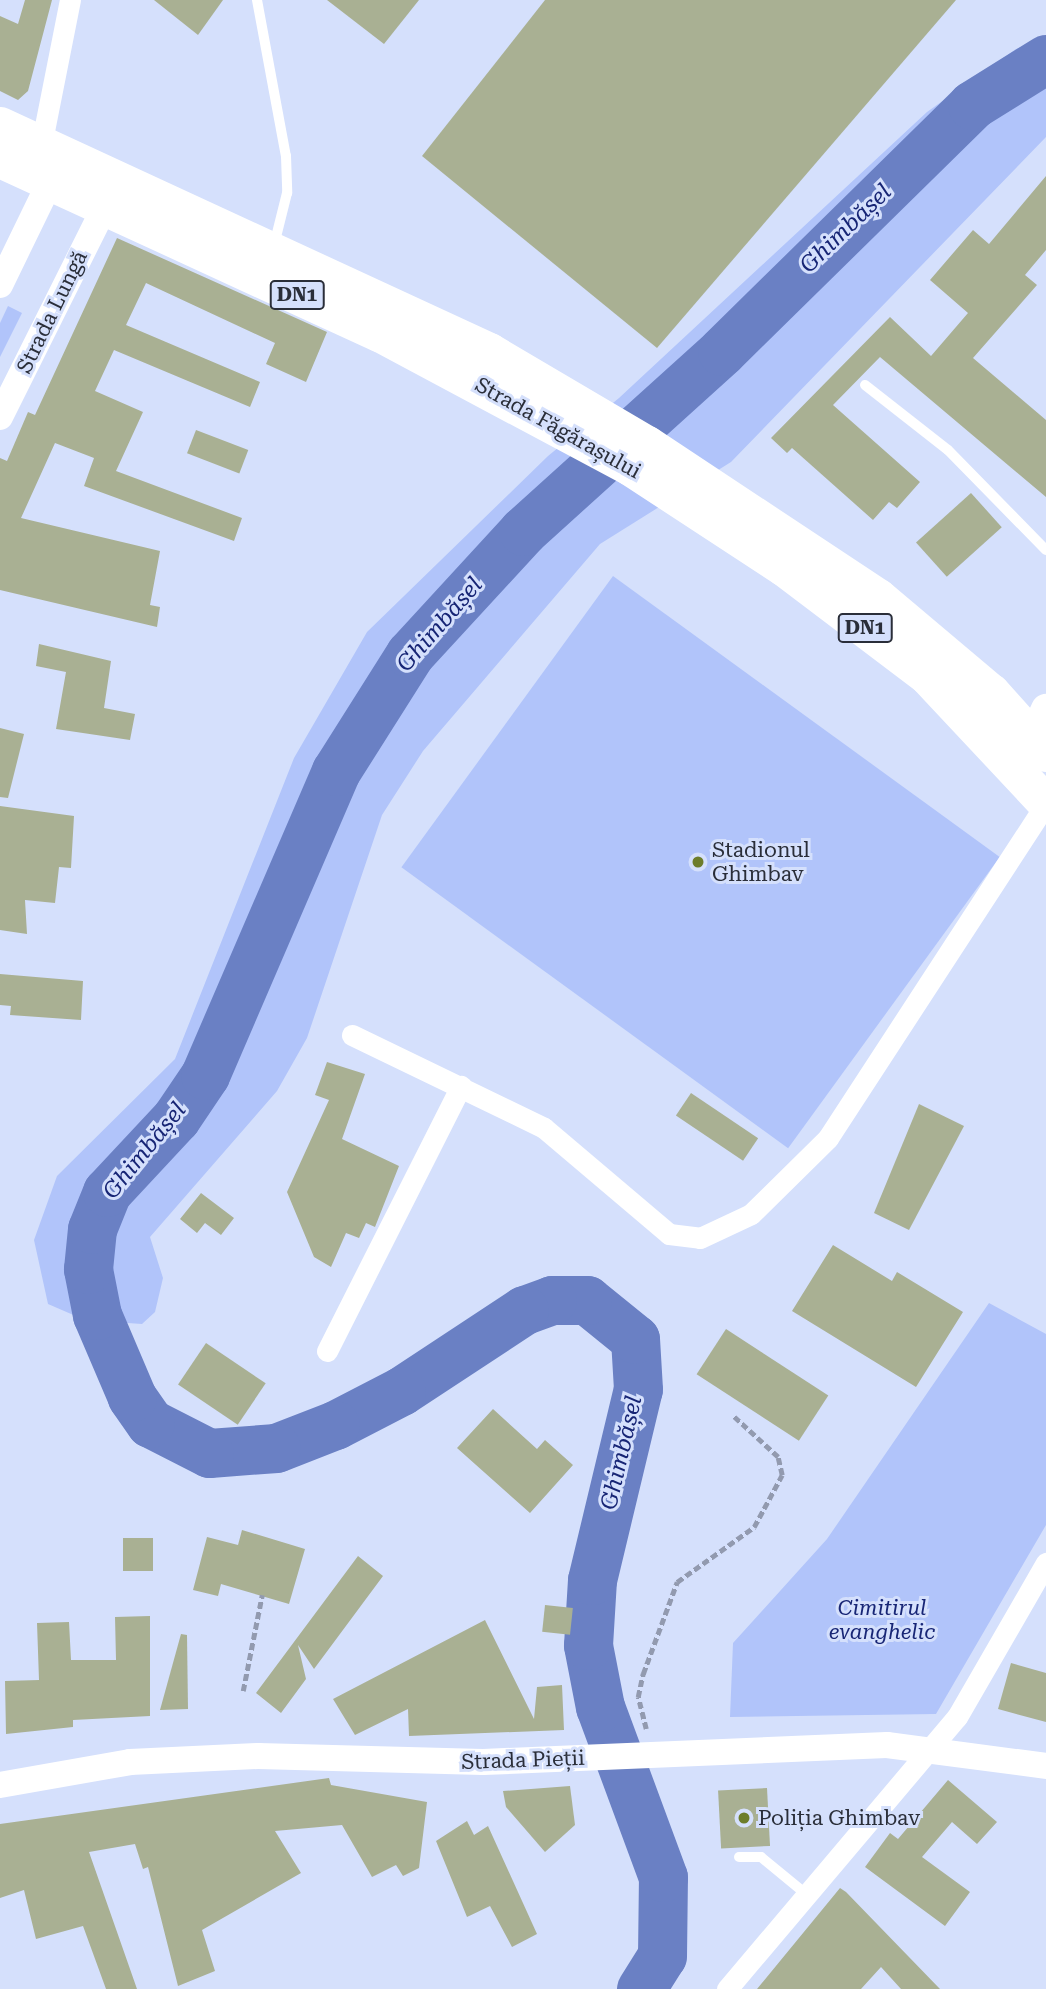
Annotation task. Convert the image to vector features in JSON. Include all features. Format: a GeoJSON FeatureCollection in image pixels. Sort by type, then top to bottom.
{"type":"FeatureCollection","features":[{"type":"Feature","properties":{"kind":"highway","name":"Strada Făgărașului"},"geometry":{"type":"LineString","coordinates":[[0,125],[272,250],[547,402],[878,597],[1042,733]]}},
{"type":"Feature","properties":{"kind":"highway","name":"Strada Făgărașului"},"geometry":{"type":"LineString","coordinates":[[0,159],[379,333],[547,402]]}},
{"type":"Feature","properties":{"kind":"highway","name":"Strada Făgărașului"},"geometry":{"type":"LineString","coordinates":[[713,502],[927,676],[1046,804]]}},
{"type":"Feature","properties":{"kind":"street"},"geometry":{"type":"LineString","coordinates":[[41,146],[70,0]]}},
{"type":"Feature","properties":{"kind":"street"},"geometry":{"type":"LineString","coordinates":[[0,285],[50,183]]}},
{"type":"Feature","properties":{"kind":"street","name":"Strada Lungă"},"geometry":{"type":"LineString","coordinates":[[0,418],[104,208]]}},
{"type":"Feature","properties":{"kind":"street"},"geometry":{"type":"LineString","coordinates":[[352,1035],[544,1128],[669,1234],[700,1238],[723,1230],[792,1179],[828,1138],[1046,804]]}},
{"type":"Feature","properties":{"kind":"street"},"geometry":{"type":"LineString","coordinates":[[327,1351],[461,1086]]}},
{"type":"Feature","properties":{"kind":"street"},"geometry":{"type":"LineString","coordinates":[[727,1989],[934,1747],[1046,1563]]}},
{"type":"Feature","properties":{"kind":"street","name":"Strada Pieții"},"geometry":{"type":"LineString","coordinates":[[0,1784],[195,1758],[567,1759],[934,1747],[1046,1766]]}},
{"type":"Feature","properties":{"kind":"lane"},"geometry":{"type":"LineString","coordinates":[[257,0],[286,156],[284,220],[272,250]]}},
{"type":"Feature","properties":{"kind":"lane"},"geometry":{"type":"LineString","coordinates":[[865,386],[948,450],[1046,550]]}},
{"type":"Feature","properties":{"kind":"lane"},"geometry":{"type":"LineString","coordinates":[[739,1857],[761,1857],[806,1894]]}},
{"type":"Feature","properties":{"kind":"path"},"geometry":{"type":"LineString","coordinates":[[657,1755],[638,1697],[677,1582],[754,1527],[782,1475],[778,1457],[732,1415]]}},
{"type":"Feature","properties":{"kind":"path"},"geometry":{"type":"LineString","coordinates":[[243,1691],[262,1595]]}},
{"type":"Feature","properties":{"kind":"green space"},"geometry":{"type":"Polygon","coordinates":[[[1046,37],[1046,137],[731,462],[600,544],[423,751],[382,815],[307,1038],[277,1091],[150,1237],[163,1278],[155,1312],[142,1324],[85,1320],[48,1304],[34,1240],[57,1176],[175,1059],[294,758],[367,632],[548,456],[619,398],[927,112],[1016,49],[1046,37]]]}},
{"type":"Feature","properties":{"kind":"green space"},"geometry":{"type":"Polygon","coordinates":[[[8,306],[22,313],[0,357],[0,323],[8,306]]]}},
{"type":"Feature","properties":{"kind":"green space","name":"Stadionul Ghimbav"},"geometry":{"type":"Polygon","coordinates":[[[613,576],[1000,857],[788,1148],[401,867],[613,576]]]}},
{"type":"Feature","properties":{"kind":"green space","name":"Cimitirul evanghelic"},"geometry":{"type":"Polygon","coordinates":[[[989,1303],[1046,1334],[1046,1525],[936,1714],[730,1717],[733,1643],[827,1539],[989,1303]]]}},
{"type":"Feature","properties":{"kind":"building"},"geometry":{"type":"Polygon","coordinates":[[[25,0],[52,0],[28,91],[18,100],[0,91],[0,16],[18,24],[25,0]]]}},
{"type":"Feature","properties":{"kind":"building"},"geometry":{"type":"Polygon","coordinates":[[[154,0],[223,0],[198,35],[154,0]]]}},
{"type":"Feature","properties":{"kind":"building"},"geometry":{"type":"Polygon","coordinates":[[[327,0],[419,0],[384,44],[327,0]]]}},
{"type":"Feature","properties":{"kind":"building"},"geometry":{"type":"Polygon","coordinates":[[[545,0],[956,0],[657,348],[422,156],[545,0]]]}},
{"type":"Feature","properties":{"kind":"building"},"geometry":{"type":"Polygon","coordinates":[[[1046,176],[1046,250],[1025,275],[1037,285],[973,358],[1046,420],[1046,497],[880,357],[833,405],[920,482],[897,508],[889,502],[873,520],[792,448],[787,453],[771,438],[890,317],[931,356],[968,313],[930,280],[973,230],[989,244],[1046,176]]]}},
{"type":"Feature","properties":{"kind":"building"},"geometry":{"type":"Polygon","coordinates":[[[117,238],[327,332],[306,382],[266,364],[275,343],[146,283],[126,325],[260,382],[250,407],[114,350],[95,391],[143,412],[116,471],[242,518],[234,541],[84,486],[94,458],[55,443],[21,518],[160,551],[150,605],[160,607],[157,627],[0,590],[0,458],[7,461],[28,412],[35,415],[117,238]]]}},
{"type":"Feature","properties":{"kind":"building"},"geometry":{"type":"Polygon","coordinates":[[[196,430],[248,450],[239,473],[187,453],[196,430]]]}},
{"type":"Feature","properties":{"kind":"building"},"geometry":{"type":"Polygon","coordinates":[[[971,493],[1002,527],[947,577],[916,543],[971,493]]]}},
{"type":"Feature","properties":{"kind":"building"},"geometry":{"type":"Polygon","coordinates":[[[39,644],[111,661],[104,708],[135,714],[130,740],[56,729],[66,672],[36,666],[39,644]]]}},
{"type":"Feature","properties":{"kind":"building"},"geometry":{"type":"Polygon","coordinates":[[[0,728],[24,734],[8,798],[0,797],[0,728]]]}},
{"type":"Feature","properties":{"kind":"building"},"geometry":{"type":"Polygon","coordinates":[[[0,806],[74,816],[71,868],[59,867],[55,903],[25,900],[27,934],[0,930],[0,806]]]}},
{"type":"Feature","properties":{"kind":"building"},"geometry":{"type":"Polygon","coordinates":[[[0,974],[83,981],[81,1020],[10,1015],[11,1006],[0,1005],[0,974]]]}},
{"type":"Feature","properties":{"kind":"building"},"geometry":{"type":"Polygon","coordinates":[[[327,1062],[365,1074],[342,1139],[399,1166],[375,1227],[366,1223],[359,1238],[346,1233],[331,1267],[314,1257],[287,1192],[329,1100],[315,1095],[327,1062]]]}},
{"type":"Feature","properties":{"kind":"building"},"geometry":{"type":"Polygon","coordinates":[[[691,1093],[758,1138],[743,1161],[676,1115],[691,1093]]]}},
{"type":"Feature","properties":{"kind":"building"},"geometry":{"type":"Polygon","coordinates":[[[919,1104],[964,1126],[909,1230],[874,1213],[919,1104]]]}},
{"type":"Feature","properties":{"kind":"building"},"geometry":{"type":"Polygon","coordinates":[[[201,1193],[234,1218],[221,1235],[205,1223],[197,1233],[180,1219],[201,1193]]]}},
{"type":"Feature","properties":{"kind":"building"},"geometry":{"type":"Polygon","coordinates":[[[833,1245],[892,1281],[897,1272],[963,1312],[916,1387],[792,1311],[833,1245]]]}},
{"type":"Feature","properties":{"kind":"building"},"geometry":{"type":"Polygon","coordinates":[[[726,1329],[828,1395],[799,1441],[697,1374],[726,1329]]]}},
{"type":"Feature","properties":{"kind":"building"},"geometry":{"type":"Polygon","coordinates":[[[206,1343],[266,1383],[238,1425],[178,1384],[206,1343]]]}},
{"type":"Feature","properties":{"kind":"building"},"geometry":{"type":"Polygon","coordinates":[[[493,1409],[537,1449],[545,1440],[573,1465],[530,1513],[457,1448],[493,1409]]]}},
{"type":"Feature","properties":{"kind":"building"},"geometry":{"type":"Polygon","coordinates":[[[242,1530],[305,1549],[289,1604],[221,1584],[218,1596],[193,1590],[207,1537],[238,1545],[242,1530]]]}},
{"type":"Feature","properties":{"kind":"building"},"geometry":{"type":"Polygon","coordinates":[[[123,1538],[153,1538],[153,1571],[123,1571],[123,1538]]]}},
{"type":"Feature","properties":{"kind":"building"},"geometry":{"type":"Polygon","coordinates":[[[358,1556],[383,1576],[314,1669],[298,1645],[306,1679],[281,1713],[256,1693],[358,1556]]]}},
{"type":"Feature","properties":{"kind":"building"},"geometry":{"type":"Polygon","coordinates":[[[545,1605],[573,1608],[570,1635],[542,1632],[545,1605]]]}},
{"type":"Feature","properties":{"kind":"building"},"geometry":{"type":"Polygon","coordinates":[[[150,1616],[150,1716],[73,1720],[73,1727],[6,1734],[5,1681],[39,1680],[37,1623],[69,1622],[71,1660],[116,1660],[115,1617],[150,1616]]]}},
{"type":"Feature","properties":{"kind":"building"},"geometry":{"type":"Polygon","coordinates":[[[485,1620],[534,1719],[537,1687],[562,1685],[564,1730],[409,1736],[408,1709],[355,1735],[333,1699],[485,1620]]]}},
{"type":"Feature","properties":{"kind":"building"},"geometry":{"type":"Polygon","coordinates":[[[181,1634],[187,1635],[188,1709],[160,1710],[181,1634]]]}},
{"type":"Feature","properties":{"kind":"building"},"geometry":{"type":"Polygon","coordinates":[[[1011,1663],[1046,1673],[1046,1722],[998,1709],[1011,1663]]]}},
{"type":"Feature","properties":{"kind":"building"},"geometry":{"type":"Polygon","coordinates":[[[329,1778],[331,1785],[427,1802],[419,1868],[403,1876],[396,1865],[372,1877],[342,1825],[275,1831],[301,1873],[202,1930],[215,1971],[178,1986],[148,1867],[143,1869],[135,1844],[89,1852],[137,1989],[106,1989],[83,1926],[36,1939],[24,1890],[0,1898],[0,1824],[329,1778]]]}},
{"type":"Feature","properties":{"kind":"building"},"geometry":{"type":"Polygon","coordinates":[[[948,1780],[997,1822],[977,1844],[952,1822],[922,1857],[970,1892],[945,1926],[865,1867],[890,1833],[898,1839],[948,1780]]]}},
{"type":"Feature","properties":{"kind":"building"},"geometry":{"type":"Polygon","coordinates":[[[570,1786],[575,1825],[545,1852],[506,1807],[503,1791],[570,1786]]]}},
{"type":"Feature","properties":{"kind":"building","name":"Poliția Ghimbav"},"geometry":{"type":"Polygon","coordinates":[[[767,1788],[770,1846],[721,1848],[718,1791],[767,1788]]]}},
{"type":"Feature","properties":{"kind":"building"},"geometry":{"type":"Polygon","coordinates":[[[467,1821],[474,1835],[488,1826],[537,1934],[512,1947],[490,1906],[467,1917],[436,1841],[467,1821]]]}},
{"type":"Feature","properties":{"kind":"building"},"geometry":{"type":"Polygon","coordinates":[[[840,1888],[940,1989],[901,1989],[881,1967],[861,1989],[757,1989],[840,1888]]]}},
{"type":"Feature","properties":{"kind":"waterway","name":"Ghimbășel"},"geometry":{"type":"LineString","coordinates":[[641,1989],[662,1956],[663,1877],[600,1707],[588,1645],[592,1580],[638,1389],[635,1339],[587,1300],[552,1300],[524,1310],[401,1391],[335,1425],[276,1448],[209,1453],[150,1423],[132,1397],[97,1315],[88,1269],[92,1229],[107,1192],[176,1118],[205,1075],[336,771],[410,654],[523,531],[722,351],[972,105],[1046,59]]}},
{"type":"Feature","properties":{"kind":"place","name":"Stadionul Ghimbav"},"geometry":{"type":"Point","coordinates":[698,862]}},
{"type":"Feature","properties":{"kind":"place","name":"Poliția Ghimbav"},"geometry":{"type":"Point","coordinates":[744,1818]}}]}
